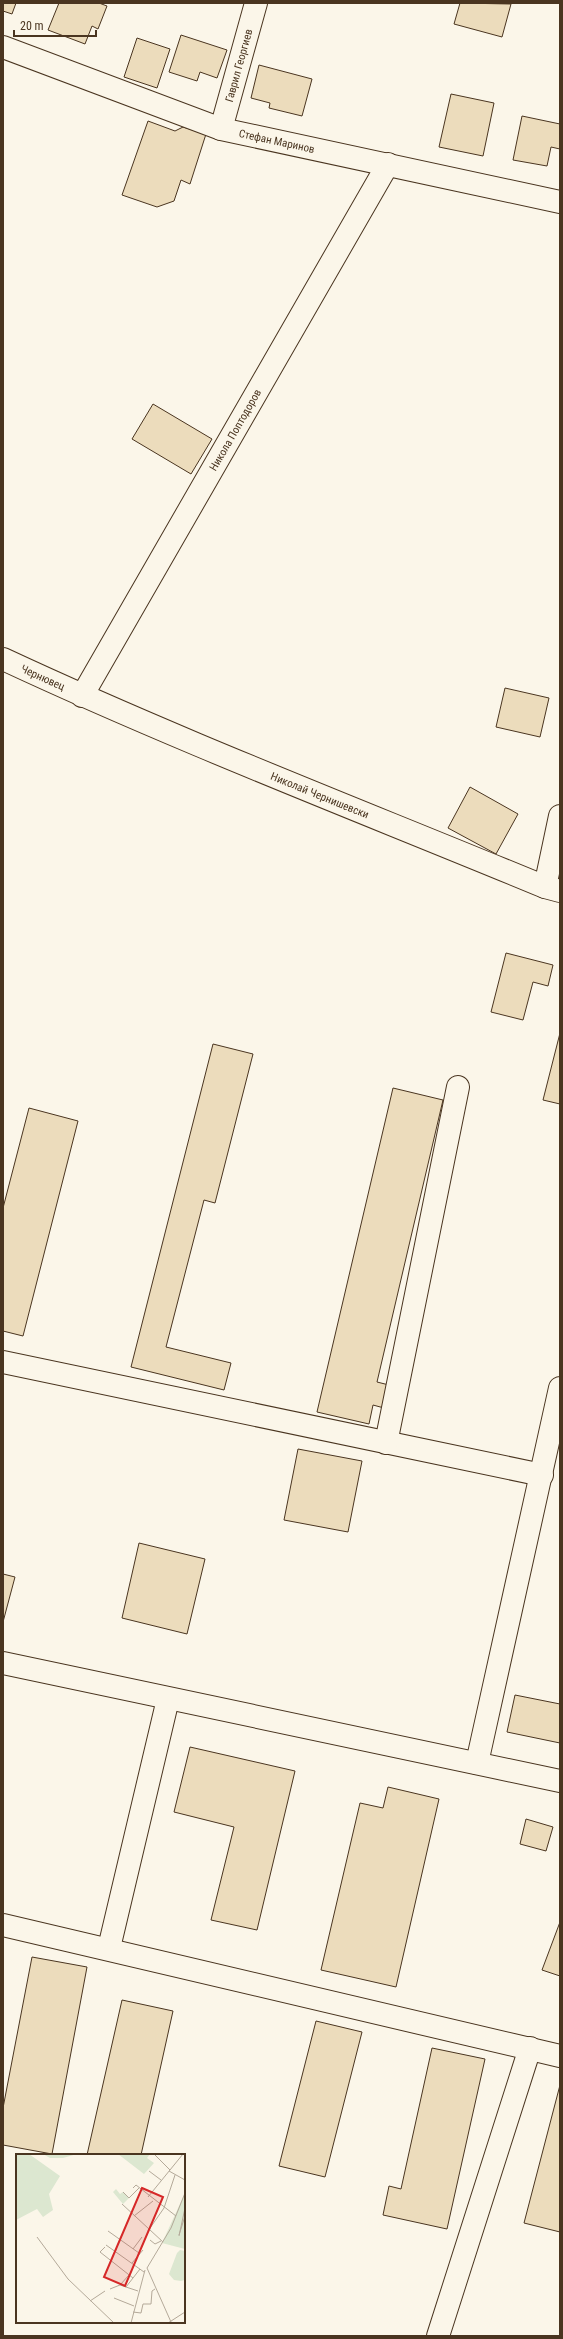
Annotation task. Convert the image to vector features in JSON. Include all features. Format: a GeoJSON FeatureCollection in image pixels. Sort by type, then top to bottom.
{"type":"FeatureCollection","features":[{"type":"Feature","properties":{"kind":"street","name":"Гаврил Георгиев"},"geometry":{"type":"LineString","coordinates":[[221,128],[256,3]]}},
{"type":"Feature","properties":{"kind":"street","name":"Стефан Маринов"},"geometry":{"type":"LineString","coordinates":[[3,47],[221,128],[560,202]]}},
{"type":"Feature","properties":{"kind":"street","name":"Никола Поптодоров"},"geometry":{"type":"LineString","coordinates":[[82,696],[388,164]]}},
{"type":"Feature","properties":{"kind":"street","name":"Чернювец"},"geometry":{"type":"LineString","coordinates":[[3,659],[82,696]]}},
{"type":"Feature","properties":{"kind":"street","name":"Николай Чернишевски"},"geometry":{"type":"LineString","coordinates":[[82,696],[553,889]]}},
{"type":"Feature","properties":{"kind":"street"},"geometry":{"type":"LineString","coordinates":[[553,889],[560,816]]}},
{"type":"Feature","properties":{"kind":"street"},"geometry":{"type":"LineString","coordinates":[[386,1443],[458,1087]]}},
{"type":"Feature","properties":{"kind":"street"},"geometry":{"type":"LineString","coordinates":[[3,1362],[542,1475]]}},
{"type":"Feature","properties":{"kind":"street"},"geometry":{"type":"LineString","coordinates":[[477,1763],[542,1475],[560,1388]]}},
{"type":"Feature","properties":{"kind":"street"},"geometry":{"type":"LineString","coordinates":[[3,1663],[560,1781]]}},
{"type":"Feature","properties":{"kind":"street"},"geometry":{"type":"LineString","coordinates":[[109,1948],[168,1699]]}},
{"type":"Feature","properties":{"kind":"street"},"geometry":{"type":"LineString","coordinates":[[3,1925],[109,1948],[560,2056]]}},
{"type":"Feature","properties":{"kind":"street"},"geometry":{"type":"LineString","coordinates":[[438,2336],[530,2048]]}},
{"type":"Feature","properties":{"kind":"building"},"geometry":{"type":"Polygon","coordinates":[[[3,3],[16,3],[12,14],[3,11],[3,3]]]}},
{"type":"Feature","properties":{"kind":"building"},"geometry":{"type":"Polygon","coordinates":[[[59,3],[99,3],[107,6],[98,29],[92,26],[85,44],[48,30],[59,3]]]}},
{"type":"Feature","properties":{"kind":"building"},"geometry":{"type":"Polygon","coordinates":[[[460,3],[511,4],[502,37],[454,24],[460,3]]]}},
{"type":"Feature","properties":{"kind":"building"},"geometry":{"type":"Polygon","coordinates":[[[181,35],[227,50],[217,78],[200,72],[197,81],[169,72],[181,35]]]}},
{"type":"Feature","properties":{"kind":"building"},"geometry":{"type":"Polygon","coordinates":[[[137,38],[170,49],[157,88],[124,77],[137,38]]]}},
{"type":"Feature","properties":{"kind":"building"},"geometry":{"type":"Polygon","coordinates":[[[259,65],[312,79],[302,116],[269,108],[270,103],[251,98],[259,65]]]}},
{"type":"Feature","properties":{"kind":"building"},"geometry":{"type":"Polygon","coordinates":[[[451,94],[494,103],[483,156],[439,147],[451,94]]]}},
{"type":"Feature","properties":{"kind":"building"},"geometry":{"type":"Polygon","coordinates":[[[522,116],[560,124],[560,149],[551,147],[547,166],[513,160],[522,116]]]}},
{"type":"Feature","properties":{"kind":"building"},"geometry":{"type":"Polygon","coordinates":[[[148,121],[175,131],[183,127],[206,134],[190,184],[181,180],[174,201],[157,207],[122,195],[148,121]]]}},
{"type":"Feature","properties":{"kind":"building"},"geometry":{"type":"Polygon","coordinates":[[[153,404],[212,439],[191,474],[132,439],[153,404]]]}},
{"type":"Feature","properties":{"kind":"building"},"geometry":{"type":"Polygon","coordinates":[[[505,688],[549,698],[540,737],[496,727],[505,688]]]}},
{"type":"Feature","properties":{"kind":"building"},"geometry":{"type":"Polygon","coordinates":[[[470,787],[518,814],[496,854],[448,828],[470,787]]]}},
{"type":"Feature","properties":{"kind":"building"},"geometry":{"type":"Polygon","coordinates":[[[506,953],[553,965],[548,986],[533,982],[523,1020],[491,1012],[506,953]]]}},
{"type":"Feature","properties":{"kind":"building"},"geometry":{"type":"Polygon","coordinates":[[[560,1033],[560,1104],[543,1100],[560,1033]]]}},
{"type":"Feature","properties":{"kind":"building"},"geometry":{"type":"Polygon","coordinates":[[[213,1044],[253,1054],[215,1203],[204,1200],[166,1347],[231,1363],[224,1390],[131,1367],[213,1044]]]}},
{"type":"Feature","properties":{"kind":"building"},"geometry":{"type":"Polygon","coordinates":[[[393,1088],[443,1100],[377,1382],[389,1385],[384,1408],[373,1405],[369,1424],[317,1412],[393,1088]]]}},
{"type":"Feature","properties":{"kind":"building"},"geometry":{"type":"Polygon","coordinates":[[[29,1108],[78,1121],[23,1336],[3,1331],[3,1208],[29,1108]]]}},
{"type":"Feature","properties":{"kind":"building"},"geometry":{"type":"Polygon","coordinates":[[[298,1449],[362,1461],[348,1532],[284,1520],[298,1449]]]}},
{"type":"Feature","properties":{"kind":"building"},"geometry":{"type":"Polygon","coordinates":[[[139,1543],[205,1559],[187,1634],[122,1618],[139,1543]]]}},
{"type":"Feature","properties":{"kind":"building"},"geometry":{"type":"Polygon","coordinates":[[[3,1574],[15,1577],[3,1622],[3,1574]]]}},
{"type":"Feature","properties":{"kind":"building"},"geometry":{"type":"Polygon","coordinates":[[[515,1695],[560,1704],[560,1743],[507,1732],[515,1695]]]}},
{"type":"Feature","properties":{"kind":"building"},"geometry":{"type":"Polygon","coordinates":[[[190,1747],[295,1771],[257,1930],[211,1920],[234,1827],[174,1812],[190,1747]]]}},
{"type":"Feature","properties":{"kind":"building"},"geometry":{"type":"Polygon","coordinates":[[[388,1787],[439,1799],[396,1987],[321,1970],[360,1803],[383,1808],[388,1787]]]}},
{"type":"Feature","properties":{"kind":"building"},"geometry":{"type":"Polygon","coordinates":[[[526,1819],[553,1827],[546,1851],[520,1844],[526,1819]]]}},
{"type":"Feature","properties":{"kind":"building"},"geometry":{"type":"Polygon","coordinates":[[[560,1922],[560,1976],[542,1970],[560,1922]]]}},
{"type":"Feature","properties":{"kind":"building"},"geometry":{"type":"Polygon","coordinates":[[[32,1957],[87,1967],[52,2154],[3,2145],[3,2108],[32,1957]]]}},
{"type":"Feature","properties":{"kind":"building"},"geometry":{"type":"Polygon","coordinates":[[[122,2000],[173,2011],[141,2154],[87,2154],[122,2000]]]}},
{"type":"Feature","properties":{"kind":"building"},"geometry":{"type":"Polygon","coordinates":[[[316,2021],[362,2032],[325,2177],[279,2166],[316,2021]]]}},
{"type":"Feature","properties":{"kind":"building"},"geometry":{"type":"Polygon","coordinates":[[[432,2048],[485,2059],[447,2229],[383,2215],[389,2186],[401,2189],[432,2048]]]}},
{"type":"Feature","properties":{"kind":"building"},"geometry":{"type":"Polygon","coordinates":[[[560,2085],[560,2232],[524,2223],[560,2085]]]}}]}
